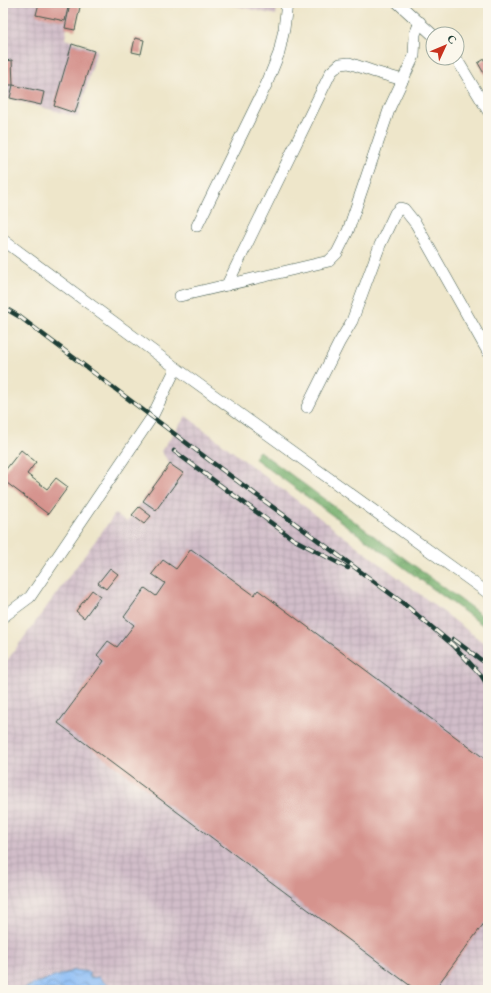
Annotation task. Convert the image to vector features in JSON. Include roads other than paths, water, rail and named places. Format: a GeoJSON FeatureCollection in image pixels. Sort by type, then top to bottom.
{"type":"FeatureCollection","features":[{"type":"Feature","properties":{"kind":"street"},"geometry":{"type":"LineString","coordinates":[[197,226],[267,83],[279,53],[287,3]]}},
{"type":"Feature","properties":{"kind":"street"},"geometry":{"type":"LineString","coordinates":[[398,3],[425,27]]}},
{"type":"Feature","properties":{"kind":"street"},"geometry":{"type":"LineString","coordinates":[[180,296],[329,261],[337,254],[348,231],[390,107],[414,56],[415,34],[420,22]]}},
{"type":"Feature","properties":{"kind":"street"},"geometry":{"type":"LineString","coordinates":[[227,285],[331,72],[340,64],[349,63],[403,80]]}},
{"type":"Feature","properties":{"kind":"street"},"geometry":{"type":"LineString","coordinates":[[461,66],[488,111]]}},
{"type":"Feature","properties":{"kind":"street"},"geometry":{"type":"LineString","coordinates":[[307,407],[339,343],[352,321],[380,245],[395,213],[400,208],[404,209],[416,224],[488,352]]}},
{"type":"Feature","properties":{"kind":"street"},"geometry":{"type":"LineString","coordinates":[[3,240],[176,368],[488,593]]}},
{"type":"Feature","properties":{"kind":"street"},"geometry":{"type":"LineString","coordinates":[[3,617],[30,597],[152,417],[176,368]]}},
{"type":"Feature","properties":{"kind":"water"},"geometry":{"type":"Polygon","coordinates":[[[75,970],[89,972],[90,978],[99,977],[113,989],[118,990],[21,990],[33,984],[75,970]]]}},
{"type":"Feature","properties":{"kind":"railway"},"geometry":{"type":"LineString","coordinates":[[3,307],[20,317],[213,463],[403,603],[453,645],[481,675],[488,686]]}},
{"type":"Feature","properties":{"kind":"railway"},"geometry":{"type":"LineString","coordinates":[[174,451],[293,539],[348,568]]}},
{"type":"Feature","properties":{"kind":"railway"},"geometry":{"type":"LineString","coordinates":[[453,639],[488,665]]}}]}
